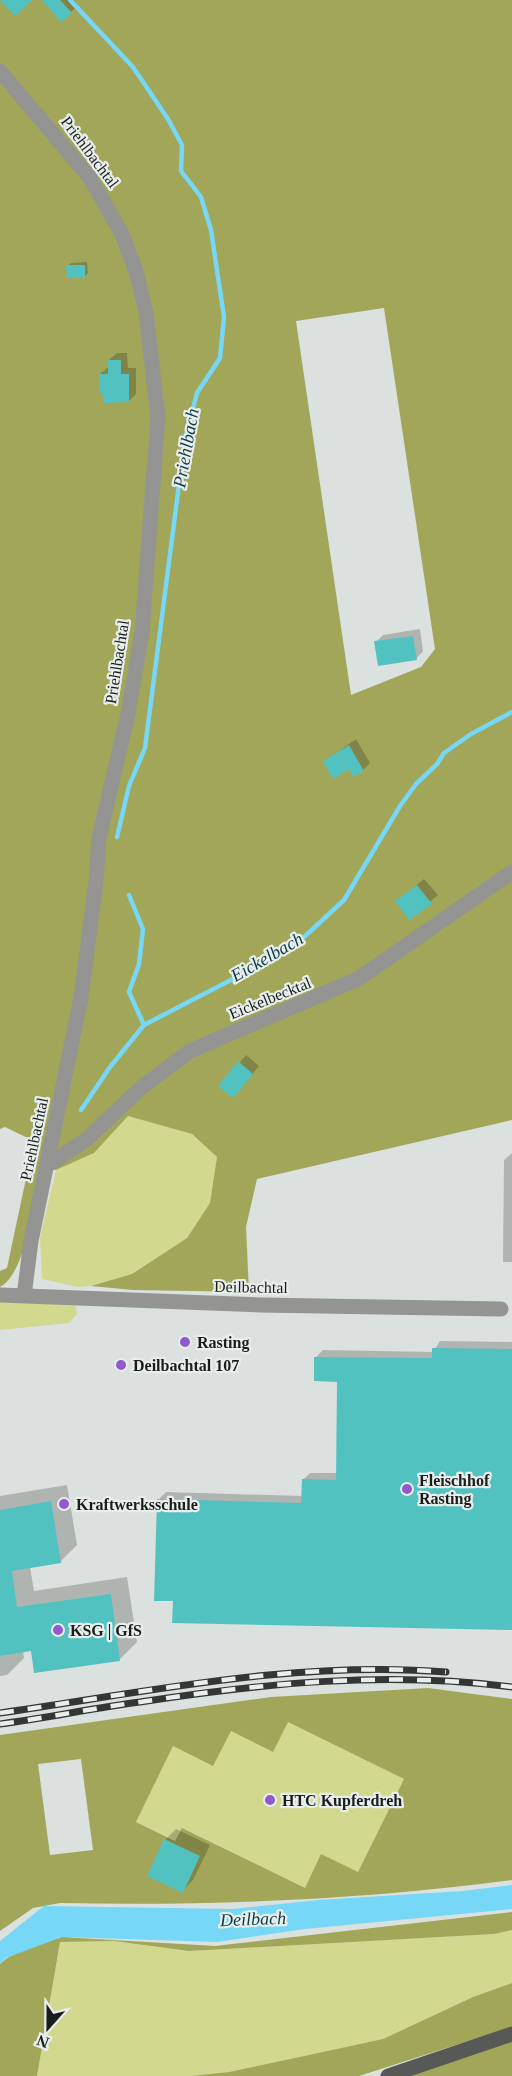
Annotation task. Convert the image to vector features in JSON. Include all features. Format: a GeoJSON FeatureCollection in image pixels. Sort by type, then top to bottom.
{"type":"FeatureCollection","features":[{"type":"Feature","properties":{"kind":"main road"},"geometry":{"type":"LineString","coordinates":[[388,2076],[512,2034]]}},
{"type":"Feature","properties":{"kind":"street","name":"Priehlbachtal"},"geometry":{"type":"LineString","coordinates":[[0,70],[80,164],[122,234],[136,271],[146,312],[157,392],[158,418],[142,632],[128,714],[99,838],[96,881],[81,998],[31,1241],[24,1296]]}},
{"type":"Feature","properties":{"kind":"street","name":"Eickelbecktal"},"geometry":{"type":"LineString","coordinates":[[48,1165],[87,1139],[142,1087],[190,1051],[358,979],[512,872]]}},
{"type":"Feature","properties":{"kind":"street","name":"Deilbachtal"},"geometry":{"type":"LineString","coordinates":[[0,1295],[260,1305],[507,1309]]}},
{"type":"Feature","properties":{"kind":"green space"},"geometry":{"type":"Polygon","coordinates":[[[0,0],[512,0],[512,1120],[257,1179],[246,1227],[249,1292],[133,1290],[91,1286],[132,1274],[187,1238],[210,1203],[217,1157],[192,1134],[128,1116],[94,1153],[56,1170],[42,1165],[23,1250],[9,1279],[0,1287],[0,1271],[7,1268],[34,1141],[5,1127],[0,1129],[0,0]],[[384,308],[296,321],[351,695],[421,667],[435,649],[384,308]]]}},
{"type":"Feature","properties":{"kind":"green space"},"geometry":{"type":"Polygon","coordinates":[[[128,1116],[192,1134],[217,1157],[210,1203],[187,1238],[132,1274],[91,1286],[78,1287],[42,1279],[40,1238],[56,1170],[94,1153],[128,1116]]]}},
{"type":"Feature","properties":{"kind":"green space"},"geometry":{"type":"Polygon","coordinates":[[[0,1300],[75,1304],[77,1314],[69,1323],[0,1330],[0,1300]]]}},
{"type":"Feature","properties":{"kind":"green space"},"geometry":{"type":"Polygon","coordinates":[[[428,1688],[512,1699],[512,1880],[343,1897],[286,1900],[60,1903],[33,1908],[0,1931],[0,1735],[271,1697],[428,1688]],[[288,1722],[273,1752],[231,1731],[213,1766],[173,1746],[136,1822],[175,1841],[182,1828],[305,1888],[321,1854],[358,1872],[404,1779],[288,1722]],[[81,1759],[38,1764],[50,1855],[93,1850],[81,1759]]]}},
{"type":"Feature","properties":{"kind":"green space","name":"HTC Kupferdreh"},"geometry":{"type":"Polygon","coordinates":[[[288,1722],[404,1779],[358,1872],[305,1888],[183,1828],[176,1841],[136,1822],[173,1746],[230,1731],[288,1722]]]}},
{"type":"Feature","properties":{"kind":"green space"},"geometry":{"type":"Polygon","coordinates":[[[512,1912],[512,1930],[494,1934],[189,1951],[114,1941],[60,1942],[37,2076],[0,2076],[0,1964],[21,1951],[46,1942],[62,1937],[215,1946],[512,1912]]]}},
{"type":"Feature","properties":{"kind":"green space"},"geometry":{"type":"Polygon","coordinates":[[[512,1930],[512,1983],[473,1997],[383,2039],[229,2072],[191,2076],[37,2076],[60,1942],[114,1941],[189,1951],[494,1934],[512,1930]]]}},
{"type":"Feature","properties":{"kind":"green space"},"geometry":{"type":"Polygon","coordinates":[[[512,1983],[512,2027],[359,2076],[191,2076],[229,2072],[383,2039],[473,1997],[512,1983]]]}},
{"type":"Feature","properties":{"kind":"green space"},"geometry":{"type":"Polygon","coordinates":[[[512,2036],[512,2076],[395,2076],[512,2036]]]}},
{"type":"Feature","properties":{"kind":"water","name":"Deilbach"},"geometry":{"type":"Polygon","coordinates":[[[512,1885],[512,1909],[305,1929],[217,1942],[62,1937],[6,1958],[0,1964],[0,1941],[44,1906],[232,1909],[512,1885]]]}},
{"type":"Feature","properties":{"kind":"building"},"geometry":{"type":"Polygon","coordinates":[[[0,0],[32,0],[15,16],[0,0]]]}},
{"type":"Feature","properties":{"kind":"building"},"geometry":{"type":"Polygon","coordinates":[[[42,0],[60,0],[72,13],[61,22],[42,0]]]}},
{"type":"Feature","properties":{"kind":"building"},"geometry":{"type":"Polygon","coordinates":[[[66,265],[85,265],[85,278],[67,278],[66,265]]]}},
{"type":"Feature","properties":{"kind":"building"},"geometry":{"type":"Polygon","coordinates":[[[108,360],[121,360],[121,374],[129,374],[129,402],[103,403],[103,393],[99,393],[99,374],[108,374],[108,360]]]}},
{"type":"Feature","properties":{"kind":"building"},"geometry":{"type":"Polygon","coordinates":[[[413,636],[417,660],[378,666],[374,641],[413,636]]]}},
{"type":"Feature","properties":{"kind":"building"},"geometry":{"type":"Polygon","coordinates":[[[349,745],[364,771],[353,777],[349,769],[333,779],[323,761],[349,745]]]}},
{"type":"Feature","properties":{"kind":"building"},"geometry":{"type":"Polygon","coordinates":[[[417,885],[432,904],[409,920],[395,901],[417,885]]]}},
{"type":"Feature","properties":{"kind":"building"},"geometry":{"type":"Polygon","coordinates":[[[238,1061],[253,1074],[233,1098],[218,1086],[238,1061]]]}},
{"type":"Feature","properties":{"kind":"building","name":"Fleischhof Rasting"},"geometry":{"type":"Polygon","coordinates":[[[432,1348],[512,1349],[512,1630],[172,1623],[173,1601],[154,1601],[157,1499],[301,1503],[302,1479],[336,1480],[337,1382],[314,1381],[314,1357],[432,1358],[432,1348]]]}},
{"type":"Feature","properties":{"kind":"building","name":"KSG | GfS"},"geometry":{"type":"Polygon","coordinates":[[[51,1501],[61,1563],[12,1571],[17,1607],[111,1594],[120,1661],[34,1673],[31,1651],[0,1656],[0,1510],[51,1501]]]}},
{"type":"Feature","properties":{"kind":"building"},"geometry":{"type":"Polygon","coordinates":[[[164,1839],[200,1856],[183,1893],[147,1876],[164,1839]]]}},
{"type":"Feature","properties":{"kind":"waterway","name":"Priehlbach"},"geometry":{"type":"LineString","coordinates":[[70,0],[133,67],[168,119],[182,145],[181,171],[201,197],[211,230],[224,317],[220,358],[197,393],[185,438],[145,748],[129,786],[117,837]]}},
{"type":"Feature","properties":{"kind":"waterway","name":"Eickelbach"},"geometry":{"type":"LineString","coordinates":[[81,1110],[110,1067],[144,1025],[252,969],[302,939],[344,900],[400,806],[444,753],[471,734],[512,712]]}},
{"type":"Feature","properties":{"kind":"waterway","name":"Priehlbach"},"geometry":{"type":"LineString","coordinates":[[129,895],[143,929],[139,964],[129,992],[144,1025]]}},
{"type":"Feature","properties":{"kind":"railway"},"geometry":{"type":"LineString","coordinates":[[0,1713],[222,1680],[278,1674],[390,1669],[446,1672]]}},
{"type":"Feature","properties":{"kind":"railway"},"geometry":{"type":"LineString","coordinates":[[0,1724],[186,1695],[326,1681],[419,1680],[512,1687]]}},
{"type":"Feature","properties":{"kind":"place","name":"Rasting"},"geometry":{"type":"Point","coordinates":[185,1342]}},
{"type":"Feature","properties":{"kind":"place","name":"Deilbachtal 107"},"geometry":{"type":"Point","coordinates":[121,1365]}},
{"type":"Feature","properties":{"kind":"place","name":"Fleischhof Rasting"},"geometry":{"type":"Point","coordinates":[407,1489]}},
{"type":"Feature","properties":{"kind":"place","name":"Kraftwerksschule"},"geometry":{"type":"Point","coordinates":[64,1504]}},
{"type":"Feature","properties":{"kind":"place","name":"KSG | GfS"},"geometry":{"type":"Point","coordinates":[58,1630]}},
{"type":"Feature","properties":{"kind":"place","name":"HTC Kupferdreh"},"geometry":{"type":"Point","coordinates":[270,1800]}}]}
